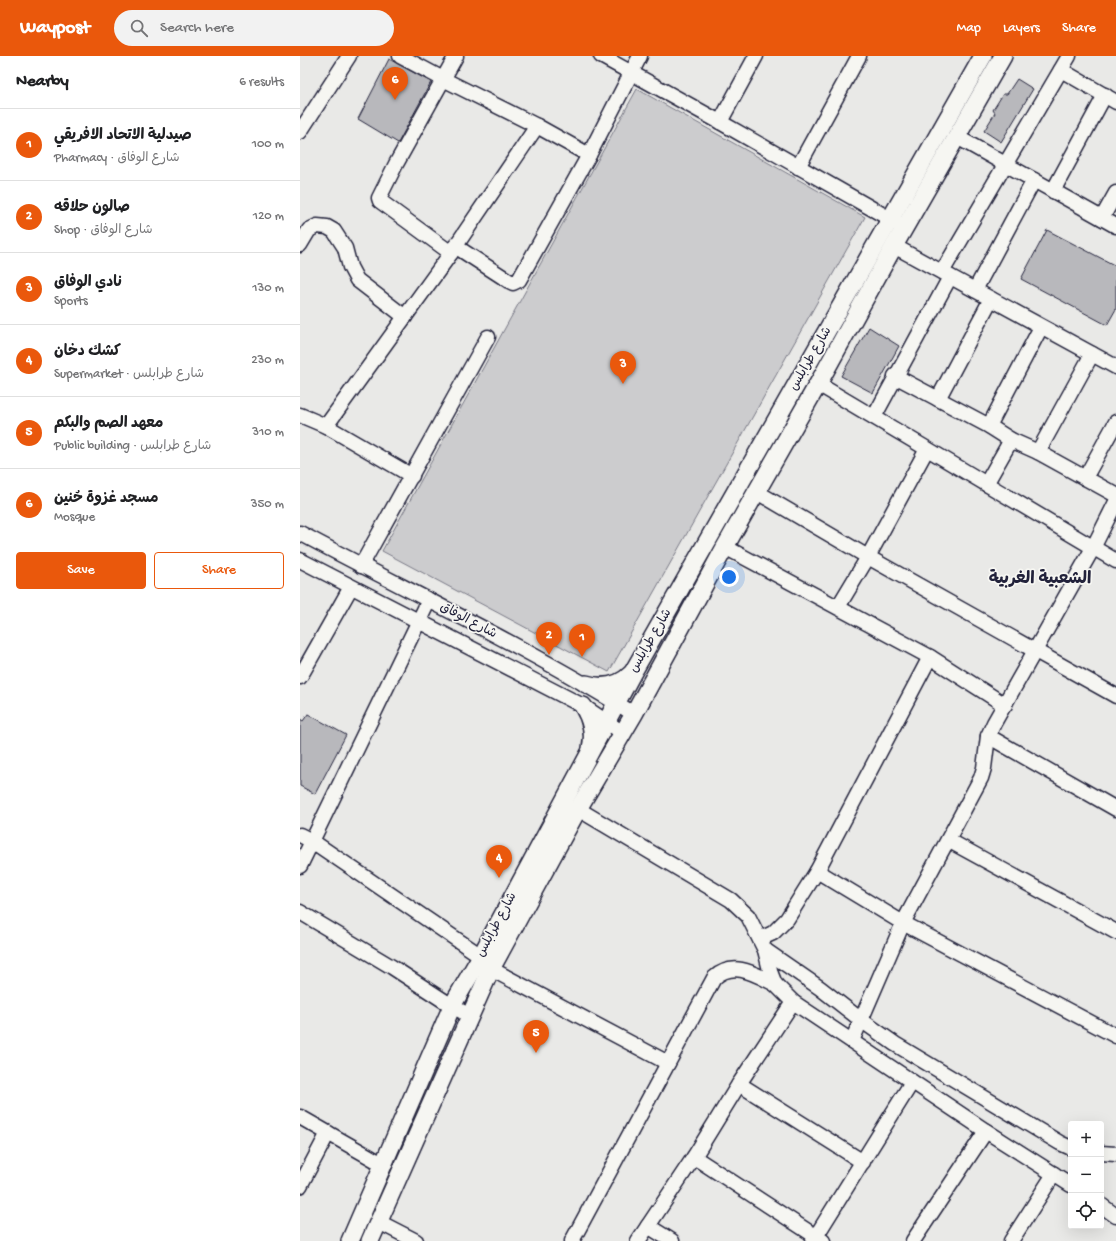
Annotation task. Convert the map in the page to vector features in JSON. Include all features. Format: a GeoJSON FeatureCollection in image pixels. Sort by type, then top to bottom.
{"type":"FeatureCollection","features":[{"type":"Feature","properties":{"kind":"main road","name":"شارع طرابلس"},"geometry":{"type":"LineString","coordinates":[[350,1241],[452,1006],[633,672],[898,223],[983,56]]}},
{"type":"Feature","properties":{"kind":"main road","name":"شارع طرابلس"},"geometry":{"type":"LineString","coordinates":[[370,1241],[490,969],[578,809],[634,714],[894,246],[898,223],[958,137],[1003,56]]}},
{"type":"Feature","properties":{"kind":"main road"},"geometry":{"type":"LineString","coordinates":[[586,684],[603,687],[611,686],[619,683],[633,672]]}},
{"type":"Feature","properties":{"kind":"main road"},"geometry":{"type":"LineString","coordinates":[[583,706],[590,719],[593,733],[590,752]]}},
{"type":"Feature","properties":{"kind":"street"},"geometry":{"type":"LineString","coordinates":[[300,132],[349,56]]}},
{"type":"Feature","properties":{"kind":"street"},"geometry":{"type":"LineString","coordinates":[[400,56],[443,80],[537,126],[588,155]]}},
{"type":"Feature","properties":{"kind":"street"},"geometry":{"type":"LineString","coordinates":[[456,56],[396,164],[380,201],[453,250],[509,281],[516,282],[588,155],[640,56]]}},
{"type":"Feature","properties":{"kind":"street"},"geometry":{"type":"LineString","coordinates":[[601,56],[898,223]]}},
{"type":"Feature","properties":{"kind":"street"},"geometry":{"type":"LineString","coordinates":[[720,122],[756,56]]}},
{"type":"Feature","properties":{"kind":"street"},"geometry":{"type":"LineString","coordinates":[[798,167],[859,56]]}},
{"type":"Feature","properties":{"kind":"street"},"geometry":{"type":"LineString","coordinates":[[874,417],[946,275],[1005,165],[1069,56]]}},
{"type":"Feature","properties":{"kind":"street"},"geometry":{"type":"LineString","coordinates":[[1053,190],[1110,98],[1061,70]]}},
{"type":"Feature","properties":{"kind":"street"},"geometry":{"type":"LineString","coordinates":[[326,426],[453,250],[537,126]]}},
{"type":"Feature","properties":{"kind":"street"},"geometry":{"type":"LineString","coordinates":[[958,137],[1005,165],[1053,190],[1116,226]]}},
{"type":"Feature","properties":{"kind":"street"},"geometry":{"type":"LineString","coordinates":[[974,290],[1034,180]]}},
{"type":"Feature","properties":{"kind":"street"},"geometry":{"type":"LineString","coordinates":[[1102,218],[1116,193]]}},
{"type":"Feature","properties":{"kind":"street"},"geometry":{"type":"LineString","coordinates":[[300,245],[309,230],[317,226],[327,227],[334,231],[345,248],[350,267],[357,280],[405,317]]}},
{"type":"Feature","properties":{"kind":"street"},"geometry":{"type":"LineString","coordinates":[[894,246],[1116,367]]}},
{"type":"Feature","properties":{"kind":"street"},"geometry":{"type":"LineString","coordinates":[[938,399],[991,299]]}},
{"type":"Feature","properties":{"kind":"street"},"geometry":{"type":"LineString","coordinates":[[989,426],[1042,326]]}},
{"type":"Feature","properties":{"kind":"street"},"geometry":{"type":"LineString","coordinates":[[361,566],[488,337]]}},
{"type":"Feature","properties":{"kind":"street"},"geometry":{"type":"LineString","coordinates":[[1038,452],[1092,354]]}},
{"type":"Feature","properties":{"kind":"street"},"geometry":{"type":"LineString","coordinates":[[895,376],[989,426],[1011,440],[1038,452],[1116,495]]}},
{"type":"Feature","properties":{"kind":"street"},"geometry":{"type":"LineString","coordinates":[[818,384],[1116,561]]}},
{"type":"Feature","properties":{"kind":"street"},"geometry":{"type":"LineString","coordinates":[[300,415],[326,426],[412,476]]}},
{"type":"Feature","properties":{"kind":"street"},"geometry":{"type":"LineString","coordinates":[[1085,478],[1116,422]]}},
{"type":"Feature","properties":{"kind":"street"},"geometry":{"type":"LineString","coordinates":[[986,484],[1011,440]]}},
{"type":"Feature","properties":{"kind":"street"},"geometry":{"type":"LineString","coordinates":[[838,608],[868,557],[927,449]]}},
{"type":"Feature","properties":{"kind":"street"},"geometry":{"type":"LineString","coordinates":[[757,492],[868,557],[1116,696]]}},
{"type":"Feature","properties":{"kind":"street"},"geometry":{"type":"LineString","coordinates":[[852,1041],[903,923],[981,778],[984,768],[988,736],[1093,548],[1116,502]]}},
{"type":"Feature","properties":{"kind":"street","name":"شارع الوفاق"},"geometry":{"type":"LineString","coordinates":[[300,533],[586,684],[634,714]]}},
{"type":"Feature","properties":{"kind":"street"},"geometry":{"type":"LineString","coordinates":[[725,548],[930,657],[1005,704]]}},
{"type":"Feature","properties":{"kind":"street","name":"شارع الوفاق"},"geometry":{"type":"LineString","coordinates":[[300,560],[583,706],[623,733]]}},
{"type":"Feature","properties":{"kind":"street"},"geometry":{"type":"LineString","coordinates":[[300,677],[350,587]]}},
{"type":"Feature","properties":{"kind":"street"},"geometry":{"type":"LineString","coordinates":[[300,866],[306,838],[419,622],[429,600]]}},
{"type":"Feature","properties":{"kind":"street"},"geometry":{"type":"LineString","coordinates":[[762,944],[787,919],[817,871],[930,657]]}},
{"type":"Feature","properties":{"kind":"street"},"geometry":{"type":"LineString","coordinates":[[988,736],[1116,809]]}},
{"type":"Feature","properties":{"kind":"street"},"geometry":{"type":"LineString","coordinates":[[578,809],[731,900],[748,916],[762,944],[775,984]]}},
{"type":"Feature","properties":{"kind":"street"},"geometry":{"type":"LineString","coordinates":[[306,838],[480,956]]}},
{"type":"Feature","properties":{"kind":"street"},"geometry":{"type":"LineString","coordinates":[[948,840],[1116,932]]}},
{"type":"Feature","properties":{"kind":"street"},"geometry":{"type":"LineString","coordinates":[[817,871],[903,923],[1116,1036]]}},
{"type":"Feature","properties":{"kind":"street"},"geometry":{"type":"LineString","coordinates":[[300,912],[470,1016]]}},
{"type":"Feature","properties":{"kind":"street"},"geometry":{"type":"LineString","coordinates":[[762,944],[861,1020],[895,1044],[1068,1147]]}},
{"type":"Feature","properties":{"kind":"street"},"geometry":{"type":"LineString","coordinates":[[490,969],[668,1063]]}},
{"type":"Feature","properties":{"kind":"street"},"geometry":{"type":"LineString","coordinates":[[572,1241],[714,978],[720,973],[728,970],[737,969],[749,972],[775,984],[793,1002],[986,1131],[1068,1183]]}},
{"type":"Feature","properties":{"kind":"street"},"geometry":{"type":"LineString","coordinates":[[638,1241],[694,1157],[739,1084],[793,1002]]}},
{"type":"Feature","properties":{"kind":"street"},"geometry":{"type":"LineString","coordinates":[[694,1157],[817,1239],[912,1082]]}},
{"type":"Feature","properties":{"kind":"street"},"geometry":{"type":"LineString","coordinates":[[739,1084],[863,1162]]}},
{"type":"Feature","properties":{"kind":"street"},"geometry":{"type":"LineString","coordinates":[[300,1118],[384,1165]]}},
{"type":"Feature","properties":{"kind":"street"},"geometry":{"type":"LineString","coordinates":[[914,1241],[986,1131]]}},
{"type":"Feature","properties":{"kind":"street"},"geometry":{"type":"LineString","coordinates":[[300,1186],[328,1133]]}},
{"type":"Feature","properties":{"kind":"street"},"geometry":{"type":"LineString","coordinates":[[1104,1153],[1116,1154]]}},
{"type":"Feature","properties":{"kind":"street"},"geometry":{"type":"LineString","coordinates":[[1011,1241],[1054,1174]]}},
{"type":"Feature","properties":{"kind":"street"},"geometry":{"type":"LineString","coordinates":[[1104,1207],[1116,1216]]}},
{"type":"Feature","properties":{"kind":"street"},"geometry":{"type":"LineString","coordinates":[[379,1222],[416,1241]]}},
{"type":"Feature","properties":{"kind":"street"},"geometry":{"type":"LineString","coordinates":[[648,1226],[672,1241]]}},
{"type":"Feature","properties":{"kind":"shaded area"},"geometry":{"type":"Polygon","coordinates":[[[637,89],[865,217],[609,672],[382,551],[637,89]]]}},
{"type":"Feature","properties":{"kind":"building"},"geometry":{"type":"Polygon","coordinates":[[[389,59],[431,82],[398,143],[358,119],[389,59]]]}},
{"type":"Feature","properties":{"kind":"building"},"geometry":{"type":"Polygon","coordinates":[[[1017,79],[1033,89],[1001,142],[984,131],[995,113],[993,110],[1003,94],[1007,94],[1017,79]]]}},
{"type":"Feature","properties":{"kind":"building"},"geometry":{"type":"Polygon","coordinates":[[[1047,230],[1116,266],[1116,309],[1107,325],[1021,279],[1047,230]]]}},
{"type":"Feature","properties":{"kind":"building"},"geometry":{"type":"Polygon","coordinates":[[[869,327],[899,346],[873,393],[841,376],[869,327]]]}},
{"type":"Feature","properties":{"kind":"building"},"geometry":{"type":"Polygon","coordinates":[[[308,714],[346,735],[315,794],[300,786],[300,719],[303,721],[308,714]]]}},
{"type":"Feature","properties":{"kind":"place","name":"مسجد غزوة حُنين"},"geometry":{"type":"Point","coordinates":[395,100]}},
{"type":"Feature","properties":{"kind":"place","name":"نادي الوفاق"},"geometry":{"type":"Point","coordinates":[623,384]}},
{"type":"Feature","properties":{"kind":"place","name":"صالون حلاقه"},"geometry":{"type":"Point","coordinates":[549,655]}},
{"type":"Feature","properties":{"kind":"place","name":"صيدلية الاتحاد الافريقي"},"geometry":{"type":"Point","coordinates":[582,657]}},
{"type":"Feature","properties":{"kind":"place","name":"كشك دخان"},"geometry":{"type":"Point","coordinates":[499,878]}},
{"type":"Feature","properties":{"kind":"place","name":"معهد الصم والبكم"},"geometry":{"type":"Point","coordinates":[536,1053]}},
{"type":"Feature","properties":{"kind":"district","name":"الشعبية الغربية"},"geometry":{"type":"Point","coordinates":[1040,580]}}]}
